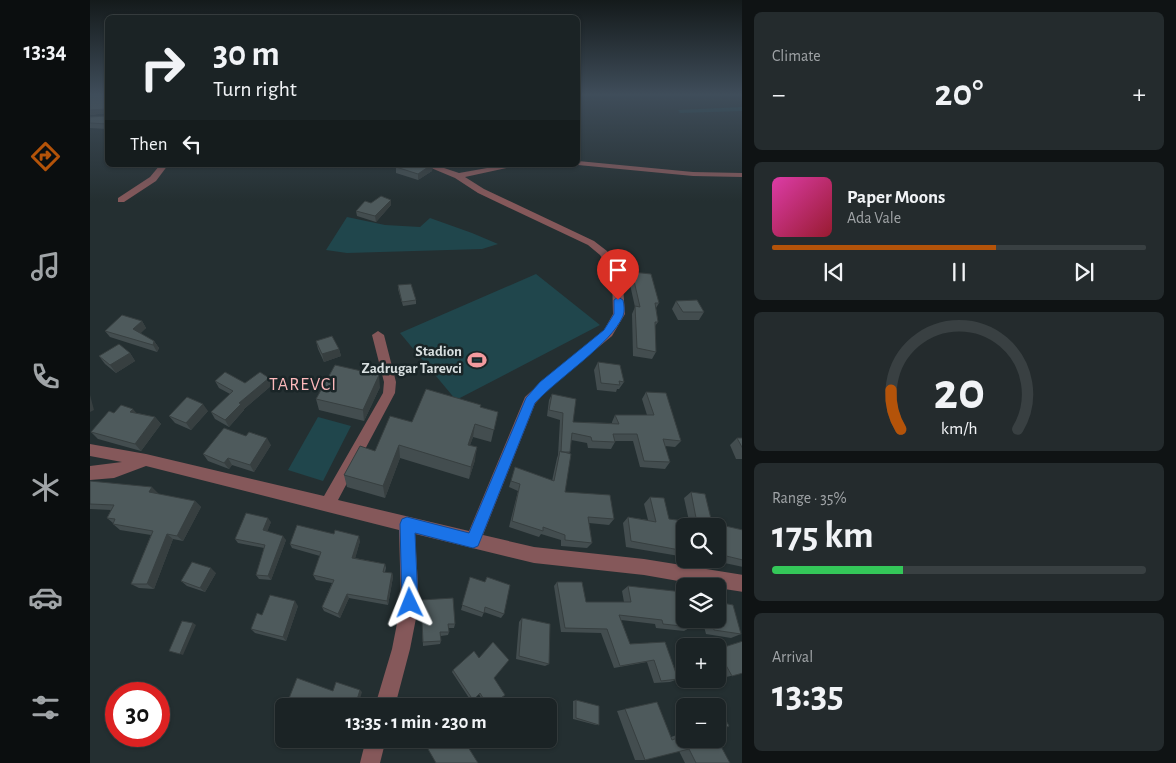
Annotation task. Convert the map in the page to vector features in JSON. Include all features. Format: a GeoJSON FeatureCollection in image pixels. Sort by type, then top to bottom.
{"type":"FeatureCollection","features":[{"type":"Feature","properties":{"kind":"street"},"geometry":{"type":"LineString","coordinates":[[580,163],[693,174],[742,175]]}},
{"type":"Feature","properties":{"kind":"street"},"geometry":{"type":"LineString","coordinates":[[121,200],[153,179],[162,167]]}},
{"type":"Feature","properties":{"kind":"street"},"geometry":{"type":"LineString","coordinates":[[433,167],[458,176],[481,191],[570,233],[604,253],[616,273],[619,314],[608,333],[544,385],[530,401],[473,541]]}},
{"type":"Feature","properties":{"kind":"street"},"geometry":{"type":"LineString","coordinates":[[458,176],[506,167]]}},
{"type":"Feature","properties":{"kind":"street"},"geometry":{"type":"LineString","coordinates":[[328,504],[389,393],[390,382],[378,335]]}},
{"type":"Feature","properties":{"kind":"street"},"geometry":{"type":"LineString","coordinates":[[90,450],[146,460],[534,555],[644,567],[742,584]]}},
{"type":"Feature","properties":{"kind":"street"},"geometry":{"type":"LineString","coordinates":[[90,474],[114,471],[146,460]]}},
{"type":"Feature","properties":{"kind":"street"},"geometry":{"type":"LineString","coordinates":[[387,698],[401,649],[410,603],[407,524]]}},
{"type":"Feature","properties":{"kind":"street"},"geometry":{"type":"LineString","coordinates":[[370,763],[374,748]]}},
{"type":"Feature","properties":{"kind":"shaded area"},"geometry":{"type":"Polygon","coordinates":[[[347,217],[385,225],[420,227],[430,218],[498,244],[482,249],[347,253],[326,250],[347,217]]]}},
{"type":"Feature","properties":{"kind":"shaded area","name":"Stadion Zadrugar Tarevci"},"geometry":{"type":"Polygon","coordinates":[[[536,274],[600,325],[456,400],[400,333],[536,274]]]}},
{"type":"Feature","properties":{"kind":"shaded area"},"geometry":{"type":"Polygon","coordinates":[[[318,417],[351,426],[323,481],[288,470],[318,417]]]}},
{"type":"Feature","properties":{"kind":"building"},"geometry":{"type":"Polygon","coordinates":[[[396,167],[428,167],[418,174],[396,167]]]}},
{"type":"Feature","properties":{"kind":"building"},"geometry":{"type":"Polygon","coordinates":[[[381,196],[391,200],[375,216],[356,211],[365,201],[371,203],[381,196]]]}},
{"type":"Feature","properties":{"kind":"building"},"geometry":{"type":"Polygon","coordinates":[[[632,272],[651,274],[659,303],[655,303],[658,322],[655,322],[656,352],[637,348],[635,306],[640,307],[632,272]]]}},
{"type":"Feature","properties":{"kind":"building"},"geometry":{"type":"Polygon","coordinates":[[[411,284],[416,300],[402,302],[398,285],[411,284]]]}},
{"type":"Feature","properties":{"kind":"building"},"geometry":{"type":"Polygon","coordinates":[[[697,300],[704,312],[683,312],[676,301],[697,300]]]}},
{"type":"Feature","properties":{"kind":"building"},"geometry":{"type":"Polygon","coordinates":[[[122,315],[142,321],[133,329],[154,341],[153,345],[105,331],[122,315]]]}},
{"type":"Feature","properties":{"kind":"building"},"geometry":{"type":"Polygon","coordinates":[[[332,336],[339,349],[322,354],[316,341],[332,336]]]}},
{"type":"Feature","properties":{"kind":"building"},"geometry":{"type":"Polygon","coordinates":[[[119,344],[130,353],[110,365],[99,356],[119,344]]]}},
{"type":"Feature","properties":{"kind":"building"},"geometry":{"type":"Polygon","coordinates":[[[598,362],[620,365],[624,382],[619,381],[620,385],[601,383],[598,362]]]}},
{"type":"Feature","properties":{"kind":"building"},"geometry":{"type":"Polygon","coordinates":[[[335,365],[379,375],[363,410],[316,399],[335,365]]]}},
{"type":"Feature","properties":{"kind":"building"},"geometry":{"type":"Polygon","coordinates":[[[225,372],[245,383],[260,372],[269,378],[239,403],[241,404],[225,420],[211,412],[233,391],[215,381],[225,372]]]}},
{"type":"Feature","properties":{"kind":"building"},"geometry":{"type":"Polygon","coordinates":[[[426,389],[498,412],[494,430],[475,424],[468,445],[477,447],[471,467],[399,445],[383,486],[344,475],[360,446],[375,451],[390,416],[412,422],[426,389]]]}},
{"type":"Feature","properties":{"kind":"building"},"geometry":{"type":"Polygon","coordinates":[[[646,392],[666,393],[681,441],[663,439],[670,462],[644,461],[637,434],[613,434],[615,442],[592,441],[591,437],[572,433],[570,452],[561,452],[563,413],[549,410],[552,394],[576,399],[573,422],[619,424],[615,415],[654,415],[646,392]]]}},
{"type":"Feature","properties":{"kind":"building"},"geometry":{"type":"Polygon","coordinates":[[[187,397],[203,404],[186,423],[169,416],[187,397]]]}},
{"type":"Feature","properties":{"kind":"building"},"geometry":{"type":"Polygon","coordinates":[[[121,405],[133,409],[130,412],[155,417],[135,444],[91,432],[109,411],[114,413],[121,405]]]}},
{"type":"Feature","properties":{"kind":"building"},"geometry":{"type":"Polygon","coordinates":[[[224,428],[246,436],[249,432],[267,438],[250,465],[228,458],[224,463],[203,454],[224,428]]]}},
{"type":"Feature","properties":{"kind":"building"},"geometry":{"type":"Polygon","coordinates":[[[737,438],[742,438],[742,447],[737,438]]]}},
{"type":"Feature","properties":{"kind":"building"},"geometry":{"type":"Polygon","coordinates":[[[560,451],[571,454],[565,492],[610,495],[614,519],[588,517],[592,543],[565,540],[565,535],[543,527],[543,531],[512,521],[520,484],[511,481],[515,467],[554,481],[560,451]]]}},
{"type":"Feature","properties":{"kind":"building"},"geometry":{"type":"Polygon","coordinates":[[[90,481],[152,487],[149,492],[195,501],[177,536],[167,534],[147,584],[131,584],[153,531],[113,524],[115,519],[107,518],[114,505],[90,504],[90,481]]]}},
{"type":"Feature","properties":{"kind":"building"},"geometry":{"type":"Polygon","coordinates":[[[691,492],[705,494],[711,518],[696,518],[691,492]]]}},
{"type":"Feature","properties":{"kind":"building"},"geometry":{"type":"Polygon","coordinates":[[[650,497],[664,498],[669,519],[676,520],[676,549],[631,541],[628,517],[656,522],[650,497]]]}},
{"type":"Feature","properties":{"kind":"building"},"geometry":{"type":"Polygon","coordinates":[[[246,513],[268,518],[263,530],[283,536],[268,576],[256,575],[265,545],[235,539],[246,513]]]}},
{"type":"Feature","properties":{"kind":"building"},"geometry":{"type":"Polygon","coordinates":[[[297,525],[334,534],[335,530],[359,536],[352,558],[385,564],[383,572],[392,573],[387,601],[347,594],[338,614],[322,607],[334,580],[313,575],[321,552],[290,544],[297,525]]]}},
{"type":"Feature","properties":{"kind":"building"},"geometry":{"type":"Polygon","coordinates":[[[726,526],[742,530],[742,560],[726,556],[726,526]]]}},
{"type":"Feature","properties":{"kind":"building"},"geometry":{"type":"Polygon","coordinates":[[[192,562],[211,568],[200,588],[181,581],[192,562]]]}},
{"type":"Feature","properties":{"kind":"building"},"geometry":{"type":"Polygon","coordinates":[[[470,577],[485,582],[487,577],[510,585],[504,614],[485,607],[484,613],[462,605],[470,577]]]}},
{"type":"Feature","properties":{"kind":"building"},"geometry":{"type":"Polygon","coordinates":[[[557,582],[582,582],[586,602],[631,602],[628,586],[676,591],[676,625],[663,624],[662,620],[619,615],[630,644],[665,642],[676,673],[676,679],[661,681],[654,660],[620,666],[607,629],[565,628],[557,582]]]}},
{"type":"Feature","properties":{"kind":"building"},"geometry":{"type":"Polygon","coordinates":[[[270,595],[295,601],[283,637],[251,629],[257,613],[262,615],[270,595]]]}},
{"type":"Feature","properties":{"kind":"building"},"geometry":{"type":"Polygon","coordinates":[[[453,598],[455,624],[448,624],[449,632],[440,632],[441,641],[423,642],[421,600],[453,598]]]}},
{"type":"Feature","properties":{"kind":"building"},"geometry":{"type":"Polygon","coordinates":[[[726,604],[733,605],[741,634],[714,630],[714,628],[726,628],[726,604]]]}},
{"type":"Feature","properties":{"kind":"building"},"geometry":{"type":"Polygon","coordinates":[[[522,618],[550,624],[549,664],[519,656],[522,618]]]}},
{"type":"Feature","properties":{"kind":"building"},"geometry":{"type":"Polygon","coordinates":[[[182,621],[193,623],[180,654],[169,651],[182,621]]]}},
{"type":"Feature","properties":{"kind":"building"},"geometry":{"type":"Polygon","coordinates":[[[742,641],[742,673],[732,676],[726,665],[726,646],[742,641]]]}},
{"type":"Feature","properties":{"kind":"building"},"geometry":{"type":"Polygon","coordinates":[[[493,642],[509,660],[494,678],[505,695],[501,698],[483,698],[480,693],[475,698],[472,698],[453,670],[474,651],[479,658],[493,642]]]}},
{"type":"Feature","properties":{"kind":"building"},"geometry":{"type":"Polygon","coordinates":[[[297,678],[333,691],[336,682],[360,690],[358,698],[289,698],[297,678]]]}},
{"type":"Feature","properties":{"kind":"building"},"geometry":{"type":"Polygon","coordinates":[[[576,700],[599,706],[599,725],[576,718],[576,700]]]}},
{"type":"Feature","properties":{"kind":"building"},"geometry":{"type":"Polygon","coordinates":[[[657,702],[672,740],[676,738],[676,748],[722,748],[730,763],[696,763],[689,749],[645,760],[625,709],[657,702]]]}},
{"type":"Feature","properties":{"kind":"building"},"geometry":{"type":"Polygon","coordinates":[[[469,748],[478,763],[436,763],[428,749],[469,748]]]}},
{"type":"Feature","properties":{"kind":"place","name":"Stadion Zadrugar Tarevci"},"geometry":{"type":"Point","coordinates":[477,360]}},
{"type":"Feature","properties":{"kind":"district","name":"TAREVCI"},"geometry":{"type":"Point","coordinates":[303,385]}},
{"type":"Feature","properties":{"kind":"route"},"geometry":{"type":"LineString","coordinates":[[410,603],[407,524],[473,541],[530,401],[544,385],[608,333],[619,314],[618,300]]}}]}
